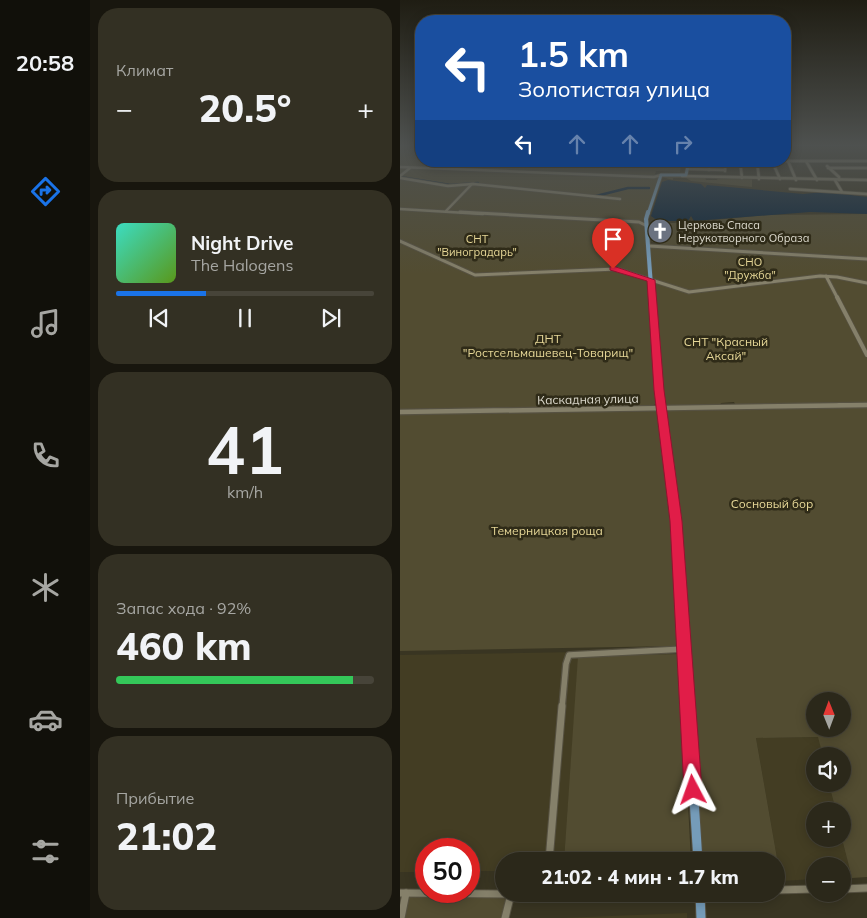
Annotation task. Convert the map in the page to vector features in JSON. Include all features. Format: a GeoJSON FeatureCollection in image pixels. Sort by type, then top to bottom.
{"type":"FeatureCollection","features":[{"type":"Feature","properties":{"kind":"main road"},"geometry":{"type":"LineString","coordinates":[[656,188],[646,216],[661,407],[667,439],[676,521],[697,852]]}},
{"type":"Feature","properties":{"kind":"main road"},"geometry":{"type":"LineString","coordinates":[[700,902],[700,918]]}},
{"type":"Feature","properties":{"kind":"street"},"geometry":{"type":"LineString","coordinates":[[446,211],[468,188]]}},
{"type":"Feature","properties":{"kind":"street"},"geometry":{"type":"LineString","coordinates":[[510,188],[620,199]]}},
{"type":"Feature","properties":{"kind":"street"},"geometry":{"type":"LineString","coordinates":[[840,188],[842,192]]}},
{"type":"Feature","properties":{"kind":"street"},"geometry":{"type":"LineString","coordinates":[[790,190],[867,194]]}},
{"type":"Feature","properties":{"kind":"street"},"geometry":{"type":"LineString","coordinates":[[400,209],[639,222],[647,226]]}},
{"type":"Feature","properties":{"kind":"street"},"geometry":{"type":"LineString","coordinates":[[400,241],[475,276],[613,269],[650,278],[689,292],[784,279],[826,276],[867,283]]}},
{"type":"Feature","properties":{"kind":"street"},"geometry":{"type":"LineString","coordinates":[[649,246],[867,259]]}},
{"type":"Feature","properties":{"kind":"street"},"geometry":{"type":"LineString","coordinates":[[826,276],[867,355]]}},
{"type":"Feature","properties":{"kind":"street","name":"Каскадная улица"},"geometry":{"type":"LineString","coordinates":[[400,412],[867,405]]}},
{"type":"Feature","properties":{"kind":"street"},"geometry":{"type":"LineString","coordinates":[[550,852],[566,664],[569,655],[684,649]]}},
{"type":"Feature","properties":{"kind":"street"},"geometry":{"type":"LineString","coordinates":[[851,889],[867,888]]}},
{"type":"Feature","properties":{"kind":"street"},"geometry":{"type":"LineString","coordinates":[[785,890],[806,889]]}},
{"type":"Feature","properties":{"kind":"street"},"geometry":{"type":"LineString","coordinates":[[401,918],[403,893],[495,894]]}},
{"type":"Feature","properties":{"kind":"street"},"geometry":{"type":"LineString","coordinates":[[505,918],[509,902]]}},
{"type":"Feature","properties":{"kind":"shaded area"},"geometry":{"type":"Polygon","coordinates":[[[579,652],[565,852],[495,852],[495,871],[480,871],[480,838],[415,838],[415,872],[400,872],[400,655],[579,652]]]}},
{"type":"Feature","properties":{"kind":"shaded area"},"geometry":{"type":"Polygon","coordinates":[[[756,738],[819,738],[821,747],[806,747],[806,792],[831,792],[834,802],[806,802],[806,847],[844,847],[847,857],[806,857],[806,880],[785,881],[785,852],[776,852],[756,738]]]}},
{"type":"Feature","properties":{"kind":"shaded area"},"geometry":{"type":"Polygon","coordinates":[[[687,913],[687,918],[561,918],[687,913]]]}},
{"type":"Feature","properties":{"kind":"green space"},"geometry":{"type":"Polygon","coordinates":[[[400,188],[656,188],[646,215],[650,280],[654,280],[652,279],[649,246],[660,246],[660,243],[652,242],[650,231],[656,230],[656,228],[651,228],[651,224],[767,215],[867,214],[867,405],[736,406],[734,402],[721,403],[720,406],[664,407],[659,402],[652,406],[400,409],[400,188]]]}},
{"type":"Feature","properties":{"kind":"green space","name":"Сосновый бор"},"geometry":{"type":"Polygon","coordinates":[[[867,406],[867,877],[852,878],[851,857],[847,857],[844,847],[851,847],[851,802],[834,802],[831,792],[851,792],[851,747],[821,747],[818,738],[851,738],[851,692],[806,692],[806,737],[756,738],[776,852],[702,852],[675,492],[671,453],[663,412],[666,410],[867,406]]]}},
{"type":"Feature","properties":{"kind":"green space","name":"Темерницкая роща"},"geometry":{"type":"Polygon","coordinates":[[[654,409],[659,412],[669,468],[675,526],[682,641],[675,646],[400,651],[400,413],[654,409]]]}},
{"type":"Feature","properties":{"kind":"green space"},"geometry":{"type":"Polygon","coordinates":[[[680,654],[691,852],[565,852],[578,656],[680,654]]]}},
{"type":"Feature","properties":{"kind":"green space"},"geometry":{"type":"Polygon","coordinates":[[[405,895],[415,895],[415,903],[480,903],[480,896],[495,896],[495,902],[506,902],[502,918],[400,918],[405,895]]]}},
{"type":"Feature","properties":{"kind":"water"},"geometry":{"type":"Polygon","coordinates":[[[660,188],[737,188],[803,194],[825,192],[867,197],[867,214],[810,212],[694,221],[691,216],[688,221],[663,221],[662,223],[654,224],[658,221],[651,216],[660,188]]]}},
{"type":"Feature","properties":{"kind":"waterway"},"geometry":{"type":"LineString","coordinates":[[596,196],[628,188],[649,188]]}},
{"type":"Feature","properties":{"kind":"place","name":"Церковь Спаса Нерукотворного Образа"},"geometry":{"type":"Point","coordinates":[660,231]}},
{"type":"Feature","properties":{"kind":"route"},"geometry":{"type":"LineString","coordinates":[[613,269],[650,278],[651,280],[659,390],[667,439],[676,521],[693,790]]}},
{"type":"Feature","properties":{"kind":"park label","name":"СНТ \"Виноградарь\""},"geometry":{"type":"Point","coordinates":[477,245]}},
{"type":"Feature","properties":{"kind":"park label","name":"СНО \"Дружба\""},"geometry":{"type":"Point","coordinates":[750,268]}},
{"type":"Feature","properties":{"kind":"park label","name":"ДНТ \"Ростсельмашевец-Товарищ\""},"geometry":{"type":"Point","coordinates":[548,345]}},
{"type":"Feature","properties":{"kind":"park label","name":"СНТ \"Красный Аксай\""},"geometry":{"type":"Point","coordinates":[726,348]}}]}
